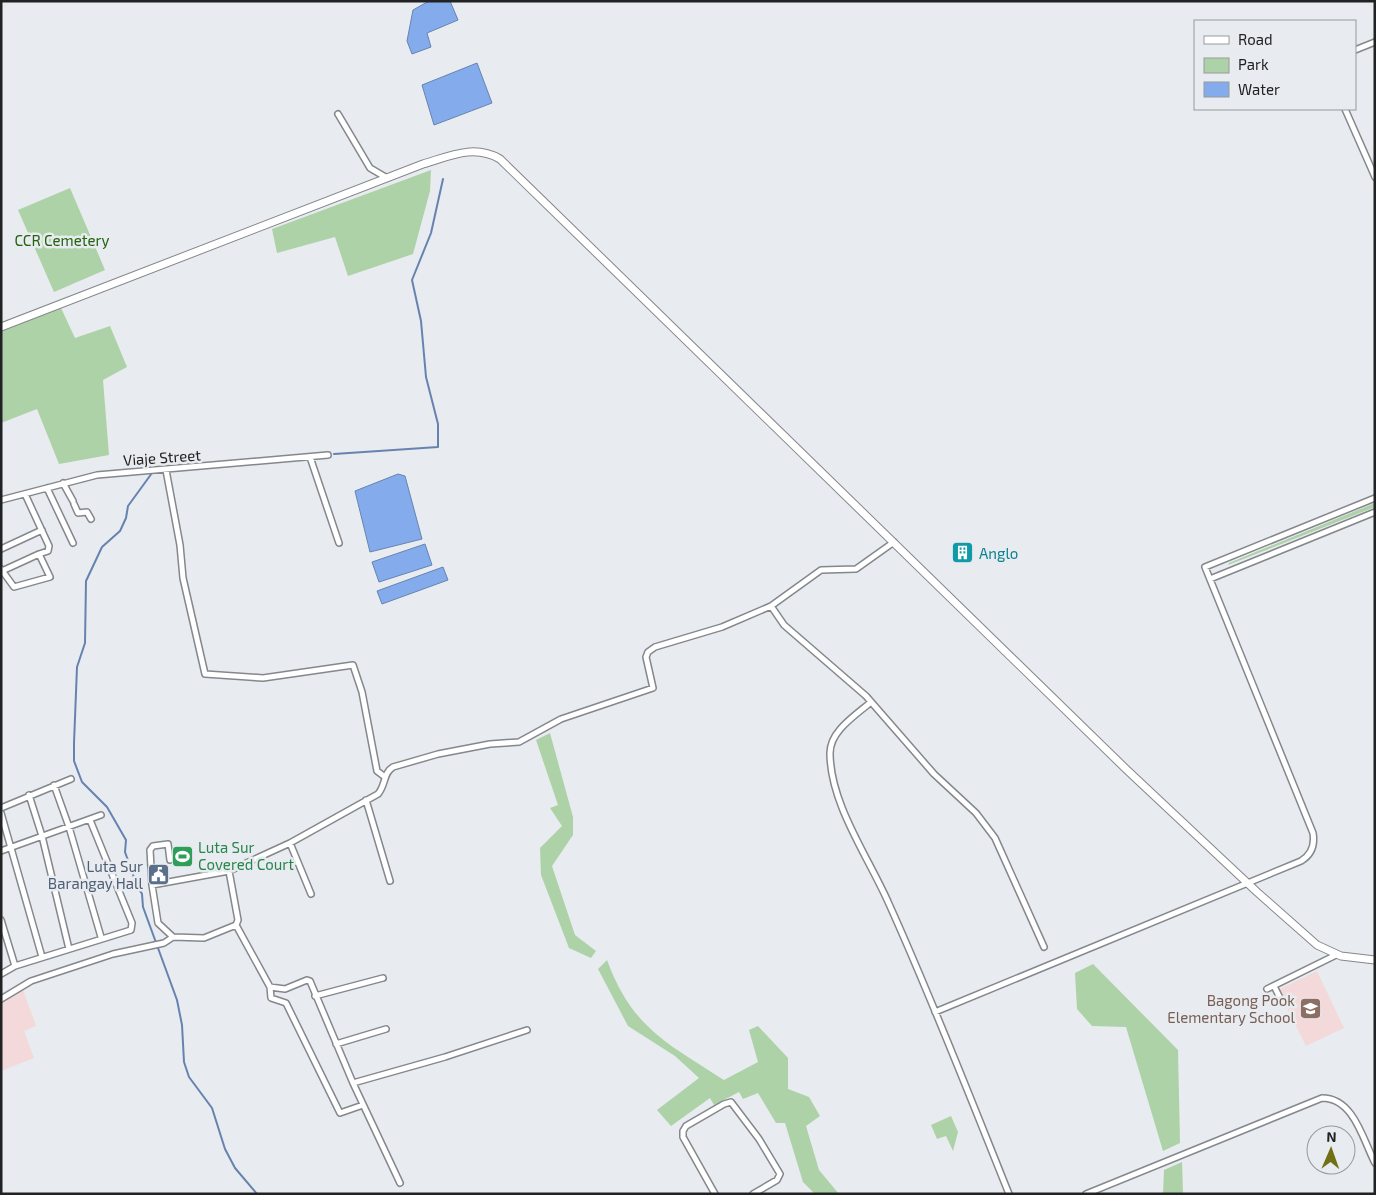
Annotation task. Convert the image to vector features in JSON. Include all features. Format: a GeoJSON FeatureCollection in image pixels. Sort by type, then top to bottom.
{"type":"FeatureCollection","features":[{"type":"Feature","properties":{"kind":"street"},"geometry":{"type":"LineString","coordinates":[[1356,50],[1375,42]]}},
{"type":"Feature","properties":{"kind":"street"},"geometry":{"type":"LineString","coordinates":[[1346,110],[1375,178]]}},
{"type":"Feature","properties":{"kind":"street"},"geometry":{"type":"LineString","coordinates":[[338,114],[370,168],[388,178]]}},
{"type":"Feature","properties":{"kind":"street"},"geometry":{"type":"LineString","coordinates":[[1,327],[423,164],[458,153],[487,152],[500,159],[1127,770],[1248,883],[1317,945],[1336,954],[1375,960]]}},
{"type":"Feature","properties":{"kind":"street","name":"Viaje Street"},"geometry":{"type":"LineString","coordinates":[[1,500],[97,475],[328,455]]}},
{"type":"Feature","properties":{"kind":"street"},"geometry":{"type":"LineString","coordinates":[[310,457],[339,543]]}},
{"type":"Feature","properties":{"kind":"street"},"geometry":{"type":"LineString","coordinates":[[166,470],[180,545],[183,580],[205,674],[263,678],[353,666],[362,690],[377,771],[386,777]]}},
{"type":"Feature","properties":{"kind":"street"},"geometry":{"type":"LineString","coordinates":[[63,483],[78,513],[87,512],[91,519]]}},
{"type":"Feature","properties":{"kind":"street"},"geometry":{"type":"LineString","coordinates":[[47,488],[73,543]]}},
{"type":"Feature","properties":{"kind":"street"},"geometry":{"type":"LineString","coordinates":[[25,494],[49,549],[2,570],[14,587],[48,579],[49,574],[39,554]]}},
{"type":"Feature","properties":{"kind":"street"},"geometry":{"type":"LineString","coordinates":[[935,1012],[1304,859],[1312,849],[1314,838],[1205,567],[1375,498]]}},
{"type":"Feature","properties":{"kind":"street"},"geometry":{"type":"LineString","coordinates":[[1210,579],[1375,512]]}},
{"type":"Feature","properties":{"kind":"street"},"geometry":{"type":"LineString","coordinates":[[1,549],[42,530]]}},
{"type":"Feature","properties":{"kind":"street"},"geometry":{"type":"LineString","coordinates":[[152,885],[228,871],[290,843],[381,791],[388,771],[392,767],[438,754],[490,744],[519,742],[561,719],[653,688],[647,666],[648,652],[677,639],[722,627],[771,606],[822,570],[856,568],[894,542]]}},
{"type":"Feature","properties":{"kind":"street"},"geometry":{"type":"LineString","coordinates":[[771,606],[784,625],[871,702],[941,781],[986,825],[995,838],[1044,947]]}},
{"type":"Feature","properties":{"kind":"street"},"geometry":{"type":"LineString","coordinates":[[871,702],[838,731],[831,747],[831,768],[844,809],[889,902],[1010,1194]]}},
{"type":"Feature","properties":{"kind":"street"},"geometry":{"type":"LineString","coordinates":[[1,808],[71,779]]}},
{"type":"Feature","properties":{"kind":"street"},"geometry":{"type":"LineString","coordinates":[[54,785],[69,827],[101,938]]}},
{"type":"Feature","properties":{"kind":"street"},"geometry":{"type":"LineString","coordinates":[[30,795],[42,836],[69,949]]}},
{"type":"Feature","properties":{"kind":"street"},"geometry":{"type":"LineString","coordinates":[[366,800],[390,881]]}},
{"type":"Feature","properties":{"kind":"street"},"geometry":{"type":"LineString","coordinates":[[1,813],[42,956]]}},
{"type":"Feature","properties":{"kind":"street"},"geometry":{"type":"LineString","coordinates":[[1,851],[101,815]]}},
{"type":"Feature","properties":{"kind":"street"},"geometry":{"type":"LineString","coordinates":[[1,974],[15,966],[42,956],[131,930],[132,924],[90,820]]}},
{"type":"Feature","properties":{"kind":"street"},"geometry":{"type":"LineString","coordinates":[[290,843],[311,894]]}},
{"type":"Feature","properties":{"kind":"street"},"geometry":{"type":"LineString","coordinates":[[170,860],[168,844],[151,848],[152,885],[158,923],[173,937]]}},
{"type":"Feature","properties":{"kind":"street"},"geometry":{"type":"LineString","coordinates":[[228,871],[238,920],[236,925],[270,987],[270,998],[286,1003],[340,1113],[363,1105]]}},
{"type":"Feature","properties":{"kind":"street"},"geometry":{"type":"LineString","coordinates":[[1,920],[15,966]]}},
{"type":"Feature","properties":{"kind":"street"},"geometry":{"type":"LineString","coordinates":[[1,999],[31,982],[113,954],[164,943],[173,937],[204,938],[236,925]]}},
{"type":"Feature","properties":{"kind":"street"},"geometry":{"type":"LineString","coordinates":[[1267,989],[1336,954]]}},
{"type":"Feature","properties":{"kind":"street"},"geometry":{"type":"LineString","coordinates":[[315,996],[383,978]]}},
{"type":"Feature","properties":{"kind":"street"},"geometry":{"type":"LineString","coordinates":[[270,987],[285,989],[307,980],[310,981],[353,1084],[400,1183]]}},
{"type":"Feature","properties":{"kind":"street"},"geometry":{"type":"LineString","coordinates":[[1274,986],[1282,1002]]}},
{"type":"Feature","properties":{"kind":"street"},"geometry":{"type":"LineString","coordinates":[[336,1044],[386,1029]]}},
{"type":"Feature","properties":{"kind":"street"},"geometry":{"type":"LineString","coordinates":[[353,1084],[527,1030]]}},
{"type":"Feature","properties":{"kind":"street"},"geometry":{"type":"LineString","coordinates":[[1086,1194],[1322,1098],[1338,1101],[1347,1108],[1375,1163]]}},
{"type":"Feature","properties":{"kind":"street"},"geometry":{"type":"LineString","coordinates":[[715,1194],[683,1138],[682,1131],[693,1122],[731,1102],[759,1139],[780,1174],[777,1180],[754,1194]]}},
{"type":"Feature","properties":{"kind":"shaded area","name":"Bagong Pook Elementary School"},"geometry":{"type":"Polygon","coordinates":[[[1317,971],[1344,1028],[1306,1046],[1278,990],[1317,971]]]}},
{"type":"Feature","properties":{"kind":"shaded area"},"geometry":{"type":"Polygon","coordinates":[[[23,990],[36,1026],[24,1031],[34,1058],[1,1071],[1,1001],[23,990]]]}},
{"type":"Feature","properties":{"kind":"green space"},"geometry":{"type":"Polygon","coordinates":[[[431,170],[430,191],[413,254],[348,276],[335,237],[277,253],[272,229],[431,170]]]}},
{"type":"Feature","properties":{"kind":"green space","name":"CCR Cemetery"},"geometry":{"type":"Polygon","coordinates":[[[70,188],[105,270],[54,292],[18,210],[70,188]]]}},
{"type":"Feature","properties":{"kind":"green space"},"geometry":{"type":"Polygon","coordinates":[[[61,308],[75,338],[110,326],[127,367],[103,380],[109,455],[59,464],[37,409],[1,423],[1,331],[61,308]]]}},
{"type":"Feature","properties":{"kind":"green space"},"geometry":{"type":"Polygon","coordinates":[[[1375,503],[1375,507],[1228,565],[1229,563],[1375,503]]]}},
{"type":"Feature","properties":{"kind":"green space"},"geometry":{"type":"Polygon","coordinates":[[[550,733],[573,817],[573,835],[552,866],[575,935],[596,951],[591,958],[569,948],[541,875],[540,848],[562,826],[550,808],[558,805],[536,740],[550,733]]]}},
{"type":"Feature","properties":{"kind":"green space"},"geometry":{"type":"Polygon","coordinates":[[[607,960],[617,983],[640,1018],[669,1044],[724,1080],[758,1062],[749,1030],[758,1026],[788,1058],[788,1089],[809,1097],[820,1116],[806,1126],[819,1170],[839,1194],[815,1194],[803,1182],[785,1123],[776,1123],[758,1093],[743,1099],[739,1092],[714,1105],[710,1098],[671,1126],[657,1110],[699,1078],[675,1056],[628,1026],[598,969],[607,960]]]}},
{"type":"Feature","properties":{"kind":"green space"},"geometry":{"type":"Polygon","coordinates":[[[1093,964],[1178,1050],[1180,1143],[1163,1151],[1126,1027],[1092,1026],[1077,1009],[1075,973],[1093,964]]]}},
{"type":"Feature","properties":{"kind":"green space"},"geometry":{"type":"Polygon","coordinates":[[[951,1116],[958,1132],[953,1151],[946,1136],[937,1139],[931,1125],[951,1116]]]}},
{"type":"Feature","properties":{"kind":"green space"},"geometry":{"type":"Polygon","coordinates":[[[1182,1162],[1183,1194],[1163,1194],[1164,1170],[1182,1162]]]}},
{"type":"Feature","properties":{"kind":"water"},"geometry":{"type":"Polygon","coordinates":[[[429,1],[450,1],[458,20],[427,33],[431,47],[412,54],[407,41],[413,10],[429,1]]]}},
{"type":"Feature","properties":{"kind":"water"},"geometry":{"type":"Polygon","coordinates":[[[477,63],[492,103],[434,125],[422,85],[477,63]]]}},
{"type":"Feature","properties":{"kind":"water"},"geometry":{"type":"Polygon","coordinates":[[[398,474],[405,476],[422,539],[370,552],[355,491],[398,474]]]}},
{"type":"Feature","properties":{"kind":"water"},"geometry":{"type":"Polygon","coordinates":[[[425,544],[432,565],[379,582],[372,562],[425,544]]]}},
{"type":"Feature","properties":{"kind":"water"},"geometry":{"type":"Polygon","coordinates":[[[443,567],[448,580],[382,604],[377,591],[443,567]]]}},
{"type":"Feature","properties":{"kind":"waterway"},"geometry":{"type":"LineString","coordinates":[[334,454],[438,447],[438,424],[426,377],[421,321],[412,280],[431,233],[443,179]]}},
{"type":"Feature","properties":{"kind":"waterway"},"geometry":{"type":"LineString","coordinates":[[152,473],[128,506],[126,518],[120,531],[102,547],[86,581],[85,643],[77,667],[74,761],[82,782],[107,807],[126,840],[125,852],[142,894],[143,907],[177,1000],[182,1025],[184,1062],[189,1077],[212,1108],[225,1149],[235,1168],[257,1194]]}},
{"type":"Feature","properties":{"kind":"place","name":"Anglo"},"geometry":{"type":"Point","coordinates":[963,553]}},
{"type":"Feature","properties":{"kind":"place","name":"Luta Sur Covered Court"},"geometry":{"type":"Point","coordinates":[182,856]}},
{"type":"Feature","properties":{"kind":"place","name":"Luta Sur Barangay Hall"},"geometry":{"type":"Point","coordinates":[159,875]}},
{"type":"Feature","properties":{"kind":"place","name":"Bagong Pook Elementary School"},"geometry":{"type":"Point","coordinates":[1311,1009]}}]}
